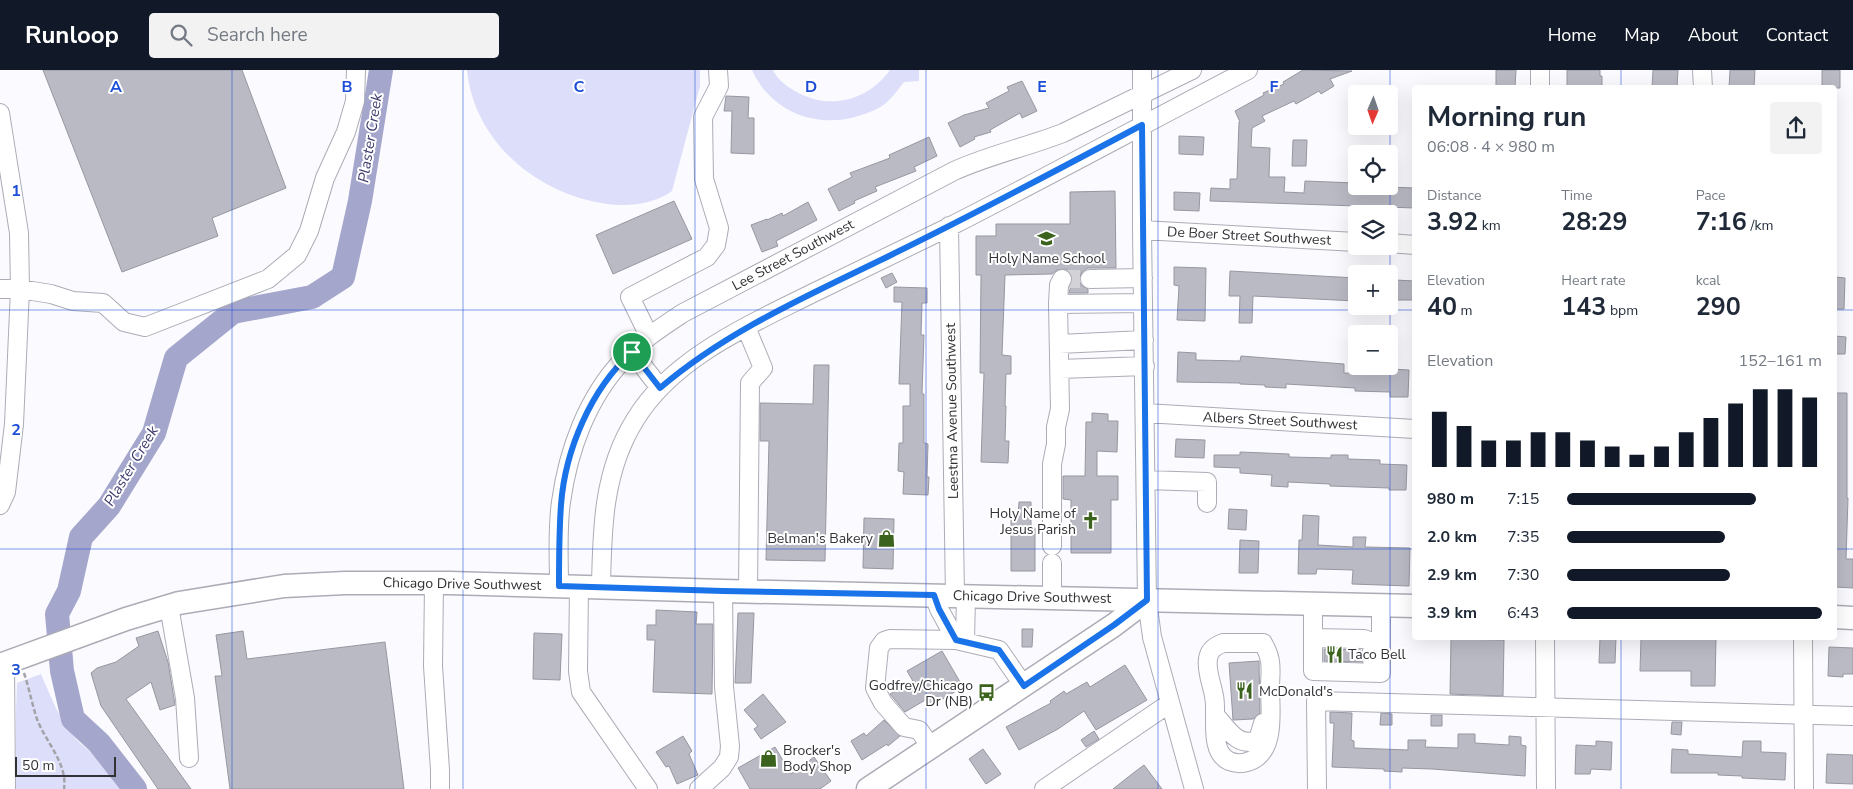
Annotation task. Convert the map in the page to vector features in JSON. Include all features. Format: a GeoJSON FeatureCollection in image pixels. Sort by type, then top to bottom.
{"type":"FeatureCollection","features":[{"type":"Feature","properties":{"kind":"main road","name":"Chicago Drive Southwest"},"geometry":{"type":"LineString","coordinates":[[13,660],[126,619],[169,606],[209,597],[284,586],[345,583],[434,583],[748,592],[1412,606]]}},
{"type":"Feature","properties":{"kind":"main road"},"geometry":{"type":"LineString","coordinates":[[868,789],[1024,686],[1114,625],[1147,600]]}},
{"type":"Feature","properties":{"kind":"main road"},"geometry":{"type":"LineString","coordinates":[[1837,617],[1853,618]]}},
{"type":"Feature","properties":{"kind":"street"},"geometry":{"type":"LineString","coordinates":[[0,289],[51,294],[73,302],[103,303],[124,322],[144,327],[268,279],[297,255],[309,231],[325,178],[348,124],[355,100],[356,70]]}},
{"type":"Feature","properties":{"kind":"street"},"geometry":{"type":"LineString","coordinates":[[650,336],[630,298],[707,257],[716,245],[719,228],[704,179],[704,117],[719,86],[718,70]]}},
{"type":"Feature","properties":{"kind":"street"},"geometry":{"type":"LineString","coordinates":[[1142,70],[1142,230],[1147,600],[1152,637],[1194,789]]}},
{"type":"Feature","properties":{"kind":"street","name":"Lee Street Southwest"},"geometry":{"type":"LineString","coordinates":[[648,789],[581,692],[578,671],[561,504],[571,454],[588,412],[604,384],[623,360],[650,336],[683,313],[954,171],[975,162],[1050,138],[1192,70]]}},
{"type":"Feature","properties":{"kind":"street"},"geometry":{"type":"LineString","coordinates":[[601,587],[602,538],[606,494],[614,464],[635,418],[660,388],[687,364],[746,327],[949,226],[1248,70]]}},
{"type":"Feature","properties":{"kind":"street"},"geometry":{"type":"LineString","coordinates":[[1540,70],[1540,85]]}},
{"type":"Feature","properties":{"kind":"street"},"geometry":{"type":"LineString","coordinates":[[1702,70],[1703,85]]}},
{"type":"Feature","properties":{"kind":"street"},"geometry":{"type":"LineString","coordinates":[[0,113],[19,233],[20,290],[14,424],[6,492],[0,505]]}},
{"type":"Feature","properties":{"kind":"street","name":"Leestma Avenue Southwest"},"geometry":{"type":"LineString","coordinates":[[949,226],[952,596],[960,640]]}},
{"type":"Feature","properties":{"kind":"street","name":"De Boer Street Southwest"},"geometry":{"type":"LineString","coordinates":[[1142,230],[1348,242]]}},
{"type":"Feature","properties":{"kind":"street"},"geometry":{"type":"LineString","coordinates":[[1398,244],[1412,245]]}},
{"type":"Feature","properties":{"kind":"street"},"geometry":{"type":"LineString","coordinates":[[1090,279],[1143,278]]}},
{"type":"Feature","properties":{"kind":"street"},"geometry":{"type":"LineString","coordinates":[[1052,598],[1052,464],[1060,408],[1058,304],[1059,285],[1062,280]]}},
{"type":"Feature","properties":{"kind":"street"},"geometry":{"type":"LineString","coordinates":[[1058,304],[1143,303]]}},
{"type":"Feature","properties":{"kind":"street"},"geometry":{"type":"LineString","coordinates":[[746,327],[763,368],[750,383],[748,592]]}},
{"type":"Feature","properties":{"kind":"street"},"geometry":{"type":"LineString","coordinates":[[1059,344],[1144,340]]}},
{"type":"Feature","properties":{"kind":"street"},"geometry":{"type":"LineString","coordinates":[[632,352],[660,388]]}},
{"type":"Feature","properties":{"kind":"street"},"geometry":{"type":"LineString","coordinates":[[1060,369],[1145,366]]}},
{"type":"Feature","properties":{"kind":"street","name":"Albers Street Southwest"},"geometry":{"type":"LineString","coordinates":[[1145,413],[1412,429]]}},
{"type":"Feature","properties":{"kind":"street"},"geometry":{"type":"LineString","coordinates":[[1146,480],[1207,482],[1207,503]]}},
{"type":"Feature","properties":{"kind":"street"},"geometry":{"type":"LineString","coordinates":[[434,583],[432,666],[440,789]]}},
{"type":"Feature","properties":{"kind":"street"},"geometry":{"type":"LineString","coordinates":[[699,789],[716,774],[729,758],[730,746],[724,687],[723,591]]}},
{"type":"Feature","properties":{"kind":"street"},"geometry":{"type":"LineString","coordinates":[[952,596],[939,609],[960,640]]}},
{"type":"Feature","properties":{"kind":"street"},"geometry":{"type":"LineString","coordinates":[[1313,604],[1314,671],[1382,673],[1381,605]]}},
{"type":"Feature","properties":{"kind":"street"},"geometry":{"type":"LineString","coordinates":[[169,606],[185,698],[189,758]]}},
{"type":"Feature","properties":{"kind":"street"},"geometry":{"type":"LineString","coordinates":[[1313,638],[1364,639],[1372,642],[1373,655],[1371,665],[1364,672]]}},
{"type":"Feature","properties":{"kind":"street"},"geometry":{"type":"LineString","coordinates":[[932,747],[919,730],[904,727],[883,703],[875,688],[879,648],[884,641],[890,639],[960,640],[999,650],[1024,686]]}},
{"type":"Feature","properties":{"kind":"street"},"geometry":{"type":"LineString","coordinates":[[1545,640],[1546,789]]}},
{"type":"Feature","properties":{"kind":"street"},"geometry":{"type":"LineString","coordinates":[[1803,640],[1804,789]]}},
{"type":"Feature","properties":{"kind":"street"},"geometry":{"type":"LineString","coordinates":[[1222,643],[1263,643],[1270,658],[1268,739],[1260,754],[1253,760],[1242,763],[1227,760],[1218,748],[1214,696],[1208,666],[1210,652],[1222,643]]}},
{"type":"Feature","properties":{"kind":"street"},"geometry":{"type":"LineString","coordinates":[[1215,718],[1238,740],[1247,743],[1258,740],[1263,720],[1263,643]]}},
{"type":"Feature","properties":{"kind":"street"},"geometry":{"type":"LineString","coordinates":[[6,789],[13,660]]}},
{"type":"Feature","properties":{"kind":"street"},"geometry":{"type":"LineString","coordinates":[[1317,789],[1316,701],[1853,716]]}},
{"type":"Feature","properties":{"kind":"street"},"geometry":{"type":"LineString","coordinates":[[1044,789],[1170,703]]}},
{"type":"Feature","properties":{"kind":"path"},"geometry":{"type":"LineString","coordinates":[[13,660],[37,718],[57,759],[64,789]]}},
{"type":"Feature","properties":{"kind":"path"},"geometry":{"type":"LineString","coordinates":[[64,783],[68,789]]}},
{"type":"Feature","properties":{"kind":"shaded area"},"geometry":{"type":"Polygon","coordinates":[[[467,70],[700,70],[700,86],[672,191],[657,199],[641,204],[607,204],[581,199],[534,177],[514,161],[496,142],[482,120],[472,96],[467,70]]]}},
{"type":"Feature","properties":{"kind":"shaded area"},"geometry":{"type":"Polygon","coordinates":[[[752,70],[773,70],[785,85],[808,97],[821,101],[847,100],[859,96],[881,81],[890,70],[919,70],[919,81],[904,82],[886,103],[871,112],[839,120],[824,120],[794,113],[781,105],[760,84],[752,70]]]}},
{"type":"Feature","properties":{"kind":"shaded area"},"geometry":{"type":"Polygon","coordinates":[[[41,674],[65,725],[76,739],[118,776],[126,789],[16,789],[17,683],[41,674]]]}},
{"type":"Feature","properties":{"kind":"building"},"geometry":{"type":"Polygon","coordinates":[[[43,70],[242,70],[286,188],[212,218],[218,236],[122,272],[43,70]]]}},
{"type":"Feature","properties":{"kind":"building"},"geometry":{"type":"Polygon","coordinates":[[[1303,70],[1352,71],[1330,79],[1334,86],[1321,94],[1319,91],[1296,104],[1294,101],[1262,116],[1265,121],[1252,128],[1251,147],[1270,148],[1269,177],[1285,177],[1284,192],[1304,193],[1305,181],[1348,183],[1348,195],[1398,195],[1398,187],[1412,188],[1412,208],[1398,207],[1398,205],[1348,206],[1210,201],[1211,188],[1230,189],[1230,179],[1237,179],[1240,122],[1235,111],[1264,95],[1263,93],[1284,84],[1283,82],[1303,70]]]}},
{"type":"Feature","properties":{"kind":"building"},"geometry":{"type":"Polygon","coordinates":[[[1496,70],[1516,70],[1515,85],[1496,85],[1496,70]]]}},
{"type":"Feature","properties":{"kind":"building"},"geometry":{"type":"Polygon","coordinates":[[[1567,70],[1600,70],[1602,85],[1567,85],[1567,70]]]}},
{"type":"Feature","properties":{"kind":"building"},"geometry":{"type":"Polygon","coordinates":[[[1653,70],[1678,70],[1677,85],[1652,85],[1653,70]]]}},
{"type":"Feature","properties":{"kind":"building"},"geometry":{"type":"Polygon","coordinates":[[[1730,70],[1755,70],[1754,85],[1729,85],[1730,70]]]}},
{"type":"Feature","properties":{"kind":"building"},"geometry":{"type":"Polygon","coordinates":[[[1822,70],[1840,70],[1840,88],[1837,88],[1837,85],[1822,85],[1822,70]]]}},
{"type":"Feature","properties":{"kind":"building"},"geometry":{"type":"Polygon","coordinates":[[[1022,81],[1037,111],[1022,118],[1020,113],[990,130],[991,132],[974,137],[975,139],[960,147],[948,123],[964,115],[989,108],[986,103],[1009,91],[1007,87],[1022,81]]]}},
{"type":"Feature","properties":{"kind":"building"},"geometry":{"type":"Polygon","coordinates":[[[726,96],[749,97],[748,118],[754,118],[754,154],[731,153],[732,111],[724,111],[726,96]]]}},
{"type":"Feature","properties":{"kind":"building"},"geometry":{"type":"Polygon","coordinates":[[[1179,136],[1204,137],[1203,155],[1179,154],[1179,136]]]}},
{"type":"Feature","properties":{"kind":"building"},"geometry":{"type":"Polygon","coordinates":[[[929,137],[937,156],[914,167],[916,171],[875,187],[877,191],[854,201],[855,203],[839,211],[828,189],[852,177],[850,173],[890,158],[889,155],[929,137]]]}},
{"type":"Feature","properties":{"kind":"building"},"geometry":{"type":"Polygon","coordinates":[[[1293,140],[1307,140],[1306,166],[1292,166],[1293,140]]]}},
{"type":"Feature","properties":{"kind":"building"},"geometry":{"type":"Polygon","coordinates":[[[1115,191],[1116,268],[1088,268],[1084,270],[1079,280],[1081,285],[1088,289],[1088,293],[1069,293],[1073,278],[1066,269],[1057,270],[1052,274],[1005,275],[1002,355],[1011,356],[1011,374],[1006,374],[1005,406],[1005,441],[1009,441],[1008,463],[981,462],[984,373],[980,373],[981,275],[976,275],[976,236],[996,236],[996,224],[1070,224],[1070,192],[1115,191]]]}},
{"type":"Feature","properties":{"kind":"building"},"geometry":{"type":"Polygon","coordinates":[[[1174,192],[1200,193],[1199,211],[1174,210],[1174,192]]]}},
{"type":"Feature","properties":{"kind":"building"},"geometry":{"type":"Polygon","coordinates":[[[674,201],[692,239],[613,274],[596,235],[674,201]]]}},
{"type":"Feature","properties":{"kind":"building"},"geometry":{"type":"Polygon","coordinates":[[[808,202],[817,220],[776,241],[778,246],[762,252],[751,225],[782,213],[783,216],[808,202]]]}},
{"type":"Feature","properties":{"kind":"building"},"geometry":{"type":"Polygon","coordinates":[[[1174,267],[1206,268],[1205,321],[1177,320],[1179,286],[1174,285],[1174,267]]]}},
{"type":"Feature","properties":{"kind":"building"},"geometry":{"type":"Polygon","coordinates":[[[1230,271],[1348,278],[1348,301],[1253,296],[1252,323],[1239,323],[1240,296],[1229,296],[1230,271]]]}},
{"type":"Feature","properties":{"kind":"building"},"geometry":{"type":"Polygon","coordinates":[[[892,273],[897,282],[886,288],[881,278],[892,273]]]}},
{"type":"Feature","properties":{"kind":"building"},"geometry":{"type":"Polygon","coordinates":[[[1837,277],[1845,278],[1844,309],[1837,309],[1837,277]]]}},
{"type":"Feature","properties":{"kind":"building"},"geometry":{"type":"Polygon","coordinates":[[[1398,280],[1412,281],[1412,300],[1398,300],[1398,280]]]}},
{"type":"Feature","properties":{"kind":"building"},"geometry":{"type":"Polygon","coordinates":[[[894,287],[927,288],[927,303],[922,303],[921,335],[924,335],[922,394],[924,394],[924,443],[928,444],[928,495],[903,494],[904,472],[898,471],[899,443],[903,443],[903,406],[910,406],[910,384],[899,384],[902,302],[894,302],[894,287]]]}},
{"type":"Feature","properties":{"kind":"building"},"geometry":{"type":"Polygon","coordinates":[[[1837,336],[1846,337],[1845,354],[1837,354],[1837,336]]]}},
{"type":"Feature","properties":{"kind":"building"},"geometry":{"type":"Polygon","coordinates":[[[1178,352],[1196,353],[1196,360],[1240,361],[1241,356],[1344,364],[1344,373],[1348,373],[1348,375],[1398,375],[1398,369],[1409,370],[1408,397],[1390,397],[1390,392],[1355,391],[1355,388],[1286,384],[1286,388],[1240,383],[1177,382],[1178,352]]]}},
{"type":"Feature","properties":{"kind":"building"},"geometry":{"type":"Polygon","coordinates":[[[814,365],[829,365],[825,561],[766,560],[769,441],[760,441],[760,403],[813,404],[814,365]]]}},
{"type":"Feature","properties":{"kind":"building"},"geometry":{"type":"Polygon","coordinates":[[[1837,393],[1847,393],[1848,498],[1846,559],[1853,559],[1853,588],[1837,587],[1837,393]]]}},
{"type":"Feature","properties":{"kind":"building"},"geometry":{"type":"Polygon","coordinates":[[[1092,413],[1108,414],[1108,421],[1118,421],[1117,452],[1097,451],[1097,476],[1118,476],[1118,500],[1111,500],[1111,553],[1071,553],[1071,500],[1063,499],[1063,476],[1085,476],[1086,422],[1092,422],[1092,413]]]}},
{"type":"Feature","properties":{"kind":"building"},"geometry":{"type":"Polygon","coordinates":[[[1176,439],[1205,440],[1204,458],[1175,457],[1176,439]]]}},
{"type":"Feature","properties":{"kind":"building"},"geometry":{"type":"Polygon","coordinates":[[[1240,452],[1289,454],[1289,457],[1331,458],[1331,455],[1348,455],[1348,459],[1380,460],[1380,464],[1407,465],[1406,490],[1288,482],[1288,487],[1271,486],[1272,475],[1240,473],[1240,468],[1214,467],[1214,455],[1240,455],[1240,452]]]}},
{"type":"Feature","properties":{"kind":"building"},"geometry":{"type":"Polygon","coordinates":[[[1019,502],[1031,502],[1031,528],[1035,528],[1035,571],[1011,571],[1011,516],[1018,516],[1019,502]]]}},
{"type":"Feature","properties":{"kind":"building"},"geometry":{"type":"Polygon","coordinates":[[[1229,509],[1247,510],[1246,530],[1228,529],[1229,509]]]}},
{"type":"Feature","properties":{"kind":"building"},"geometry":{"type":"Polygon","coordinates":[[[1303,515],[1319,516],[1318,545],[1353,547],[1353,537],[1366,537],[1365,547],[1410,548],[1409,586],[1352,584],[1353,570],[1317,569],[1316,574],[1298,574],[1299,540],[1302,540],[1303,515]]]}},
{"type":"Feature","properties":{"kind":"building"},"geometry":{"type":"Polygon","coordinates":[[[864,518],[894,519],[893,569],[863,568],[864,518]]]}},
{"type":"Feature","properties":{"kind":"building"},"geometry":{"type":"Polygon","coordinates":[[[1240,540],[1259,541],[1258,573],[1239,573],[1240,540]]]}},
{"type":"Feature","properties":{"kind":"building"},"geometry":{"type":"Polygon","coordinates":[[[656,610],[697,612],[696,624],[713,624],[712,694],[653,692],[655,640],[647,640],[647,625],[656,625],[656,610]]]}},
{"type":"Feature","properties":{"kind":"building"},"geometry":{"type":"Polygon","coordinates":[[[738,613],[754,613],[751,683],[735,683],[738,613]]]}},
{"type":"Feature","properties":{"kind":"building"},"geometry":{"type":"Polygon","coordinates":[[[1022,629],[1033,629],[1032,647],[1022,647],[1022,629]]]}},
{"type":"Feature","properties":{"kind":"building"},"geometry":{"type":"Polygon","coordinates":[[[158,631],[168,662],[175,705],[160,710],[151,682],[126,699],[191,789],[158,789],[101,706],[91,673],[97,668],[116,662],[139,646],[136,638],[158,631]]]}},
{"type":"Feature","properties":{"kind":"building"},"geometry":{"type":"Polygon","coordinates":[[[243,631],[247,659],[385,642],[404,789],[230,789],[215,676],[222,676],[216,635],[243,631]]]}},
{"type":"Feature","properties":{"kind":"building"},"geometry":{"type":"Polygon","coordinates":[[[534,633],[562,634],[560,680],[533,679],[534,633]]]}},
{"type":"Feature","properties":{"kind":"building"},"geometry":{"type":"Polygon","coordinates":[[[1451,640],[1504,640],[1503,696],[1450,694],[1451,640]]]}},
{"type":"Feature","properties":{"kind":"building"},"geometry":{"type":"Polygon","coordinates":[[[1600,640],[1616,640],[1615,663],[1599,663],[1600,640]]]}},
{"type":"Feature","properties":{"kind":"building"},"geometry":{"type":"Polygon","coordinates":[[[1641,640],[1716,640],[1715,686],[1691,686],[1691,671],[1640,671],[1641,640]]]}},
{"type":"Feature","properties":{"kind":"building"},"geometry":{"type":"Polygon","coordinates":[[[1829,647],[1853,648],[1853,674],[1843,674],[1843,677],[1828,676],[1829,647]]]}},
{"type":"Feature","properties":{"kind":"building"},"geometry":{"type":"Polygon","coordinates":[[[1324,649],[1361,650],[1362,662],[1324,661],[1324,649]]]}},
{"type":"Feature","properties":{"kind":"building"},"geometry":{"type":"Polygon","coordinates":[[[942,651],[963,687],[931,706],[927,699],[905,712],[890,694],[913,681],[907,671],[942,651]]]}},
{"type":"Feature","properties":{"kind":"building","name":"McDonald's"},"geometry":{"type":"Polygon","coordinates":[[[1259,661],[1260,713],[1253,719],[1233,720],[1229,663],[1259,661]]]}},
{"type":"Feature","properties":{"kind":"building"},"geometry":{"type":"Polygon","coordinates":[[[1125,665],[1147,700],[1096,730],[1084,711],[1058,729],[1019,750],[1006,727],[1051,703],[1050,701],[1064,691],[1066,694],[1087,682],[1090,687],[1125,665]]]}},
{"type":"Feature","properties":{"kind":"building"},"geometry":{"type":"Polygon","coordinates":[[[763,694],[786,722],[761,739],[754,729],[758,726],[744,710],[763,694]]]}},
{"type":"Feature","properties":{"kind":"building"},"geometry":{"type":"Polygon","coordinates":[[[1330,712],[1352,713],[1351,740],[1354,741],[1354,748],[1408,750],[1408,740],[1426,740],[1425,747],[1458,748],[1458,734],[1475,734],[1475,743],[1509,745],[1509,736],[1521,737],[1521,745],[1526,746],[1525,776],[1432,769],[1402,768],[1402,772],[1384,771],[1384,769],[1332,767],[1334,723],[1330,723],[1330,712]]]}},
{"type":"Feature","properties":{"kind":"building"},"geometry":{"type":"Polygon","coordinates":[[[1381,713],[1392,714],[1392,725],[1380,725],[1381,713]]]}},
{"type":"Feature","properties":{"kind":"building"},"geometry":{"type":"Polygon","coordinates":[[[1431,715],[1442,715],[1442,726],[1431,726],[1431,715]]]}},
{"type":"Feature","properties":{"kind":"building"},"geometry":{"type":"Polygon","coordinates":[[[884,720],[900,736],[888,746],[887,744],[862,760],[851,741],[864,733],[866,736],[884,720]]]}},
{"type":"Feature","properties":{"kind":"building"},"geometry":{"type":"Polygon","coordinates":[[[1672,722],[1682,722],[1681,735],[1671,734],[1672,722]]]}},
{"type":"Feature","properties":{"kind":"building"},"geometry":{"type":"Polygon","coordinates":[[[1094,731],[1099,739],[1086,747],[1081,740],[1094,731]]]}},
{"type":"Feature","properties":{"kind":"building"},"geometry":{"type":"Polygon","coordinates":[[[683,736],[692,751],[689,754],[698,775],[677,784],[669,766],[666,767],[656,752],[683,736]]]}},
{"type":"Feature","properties":{"kind":"building"},"geometry":{"type":"Polygon","coordinates":[[[1596,741],[1612,742],[1611,770],[1591,769],[1590,774],[1575,774],[1576,745],[1596,746],[1596,741]]]}},
{"type":"Feature","properties":{"kind":"building"},"geometry":{"type":"Polygon","coordinates":[[[1743,741],[1761,741],[1761,752],[1786,753],[1785,780],[1742,778],[1742,776],[1718,775],[1718,773],[1671,773],[1672,749],[1688,750],[1688,754],[1742,757],[1743,741]]]}},
{"type":"Feature","properties":{"kind":"building","name":"Brocker's Body Shop"},"geometry":{"type":"Polygon","coordinates":[[[775,747],[791,774],[814,757],[831,781],[820,789],[750,789],[738,768],[775,747]]]}},
{"type":"Feature","properties":{"kind":"building"},"geometry":{"type":"Polygon","coordinates":[[[983,749],[1001,774],[986,784],[969,759],[983,749]]]}},
{"type":"Feature","properties":{"kind":"building"},"geometry":{"type":"Polygon","coordinates":[[[1827,754],[1853,755],[1853,784],[1826,783],[1827,754]]]}},
{"type":"Feature","properties":{"kind":"building"},"geometry":{"type":"Polygon","coordinates":[[[1144,765],[1162,789],[1113,789],[1132,774],[1144,765]]]}},
{"type":"Feature","properties":{"kind":"waterway","name":"Plaster Creek"},"geometry":{"type":"LineString","coordinates":[[135,789],[99,743],[73,719],[62,671],[57,614],[69,591],[81,537],[109,506],[154,433],[176,358],[233,312],[312,297],[343,277],[360,201],[381,70]]}},
{"type":"Feature","properties":{"kind":"tunnel"},"geometry":{"type":"LineString","coordinates":[[1062,279],[1090,279]]}},
{"type":"Feature","properties":{"kind":"place","name":"Holy Name School"},"geometry":{"type":"Point","coordinates":[1047,238]}},
{"type":"Feature","properties":{"kind":"place","name":"Holy Name of Jesus Parish"},"geometry":{"type":"Point","coordinates":[1090,521]}},
{"type":"Feature","properties":{"kind":"place","name":"Belman's Bakery"},"geometry":{"type":"Point","coordinates":[887,538]}},
{"type":"Feature","properties":{"kind":"place","name":"Taco Bell"},"geometry":{"type":"Point","coordinates":[1334,654]}},
{"type":"Feature","properties":{"kind":"place","name":"McDonald's"},"geometry":{"type":"Point","coordinates":[1245,691]}},
{"type":"Feature","properties":{"kind":"place","name":"Godfrey/Chicago Dr (NB)"},"geometry":{"type":"Point","coordinates":[987,693]}},
{"type":"Feature","properties":{"kind":"place","name":"Brocker's Body Shop"},"geometry":{"type":"Point","coordinates":[769,758]}},
{"type":"Feature","properties":{"kind":"route"},"geometry":{"type":"LineString","coordinates":[[1142,125],[1147,600],[1114,625],[1024,686],[999,650],[956,640],[939,609],[934,595],[559,586],[561,504],[571,454],[579,431],[604,384],[623,360],[632,352],[660,388],[687,364],[746,327],[949,226],[1142,125]]}}]}
